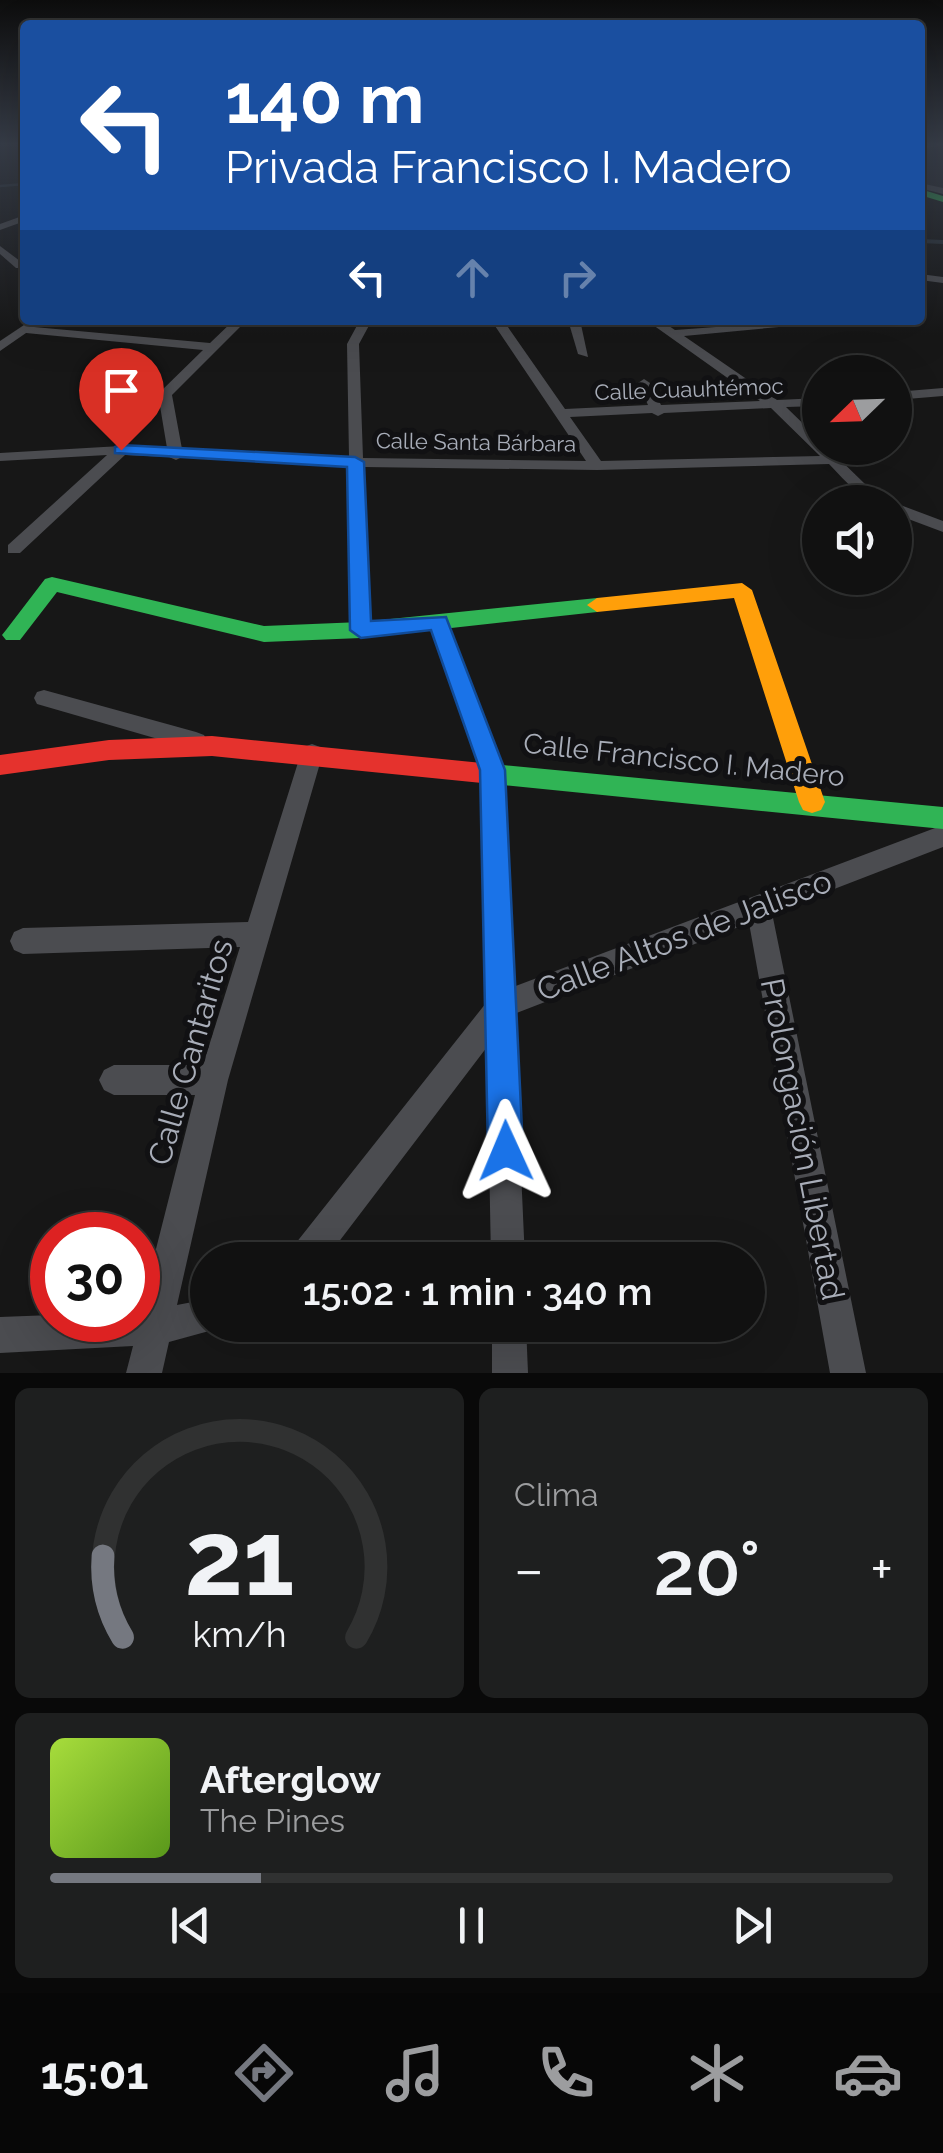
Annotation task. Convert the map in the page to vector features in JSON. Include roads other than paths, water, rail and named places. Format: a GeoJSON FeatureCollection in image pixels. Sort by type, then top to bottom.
{"type":"FeatureCollection","features":[{"type":"Feature","properties":{"kind":"street"},"geometry":{"type":"LineString","coordinates":[[0,249],[20,264]]}},
{"type":"Feature","properties":{"kind":"street"},"geometry":{"type":"LineString","coordinates":[[0,347],[28,325]]}},
{"type":"Feature","properties":{"kind":"street"},"geometry":{"type":"LineString","coordinates":[[176,456],[166,394],[236,325]]}},
{"type":"Feature","properties":{"kind":"street"},"geometry":{"type":"LineString","coordinates":[[361,630],[353,344],[363,325]]}},
{"type":"Feature","properties":{"kind":"street"},"geometry":{"type":"LineString","coordinates":[[501,325],[597,466]]}},
{"type":"Feature","properties":{"kind":"street"},"geometry":{"type":"LineString","coordinates":[[575,325],[584,354]]}},
{"type":"Feature","properties":{"kind":"street"},"geometry":{"type":"LineString","coordinates":[[660,325],[778,406],[802,430]]}},
{"type":"Feature","properties":{"kind":"street"},"geometry":{"type":"LineString","coordinates":[[673,334],[768,325]]}},
{"type":"Feature","properties":{"kind":"street"},"geometry":{"type":"LineString","coordinates":[[22,329],[212,347]]}},
{"type":"Feature","properties":{"kind":"street"},"geometry":{"type":"LineString","coordinates":[[644,382],[658,412]]}},
{"type":"Feature","properties":{"kind":"street"},"geometry":{"type":"LineString","coordinates":[[912,395],[943,392]]}},
{"type":"Feature","properties":{"kind":"street","name":"Calle Cuauhtémoc"},"geometry":{"type":"LineString","coordinates":[[560,413],[802,404]]}},
{"type":"Feature","properties":{"kind":"street"},"geometry":{"type":"LineString","coordinates":[[14,549],[121,450]]}},
{"type":"Feature","properties":{"kind":"street","name":"Calle Santa Bárbara"},"geometry":{"type":"LineString","coordinates":[[0,457],[121,450],[176,456],[597,466],[802,461]]}},
{"type":"Feature","properties":{"kind":"street"},"geometry":{"type":"LineString","coordinates":[[837,465],[857,485]]}},
{"type":"Feature","properties":{"kind":"street"},"geometry":{"type":"LineString","coordinates":[[912,515],[943,527]]}},
{"type":"Feature","properties":{"kind":"street"},"geometry":{"type":"LineString","coordinates":[[13,634],[52,584],[264,634],[361,630],[742,590],[812,802]]}},
{"type":"Feature","properties":{"kind":"street"},"geometry":{"type":"LineString","coordinates":[[439,622],[492,770],[508,1242]]}},
{"type":"Feature","properties":{"kind":"street"},"geometry":{"type":"LineString","coordinates":[[44,698],[212,746]]}},
{"type":"Feature","properties":{"kind":"street","name":"Calle Francisco I. Madero"},"geometry":{"type":"LineString","coordinates":[[0,765],[109,750],[212,746],[492,770],[943,818]]}},
{"type":"Feature","properties":{"kind":"street","name":"Calle Cantaritos"},"geometry":{"type":"LineString","coordinates":[[160,1310],[214,1080],[312,753]]}},
{"type":"Feature","properties":{"kind":"street","name":"Calle Altos de Jalisco"},"geometry":{"type":"LineString","coordinates":[[318,1242],[502,1006],[943,836]]}},
{"type":"Feature","properties":{"kind":"street","name":"Prolongación Libertad"},"geometry":{"type":"LineString","coordinates":[[758,905],[848,1373]]}},
{"type":"Feature","properties":{"kind":"street"},"geometry":{"type":"LineString","coordinates":[[23,941],[259,934]]}},
{"type":"Feature","properties":{"kind":"street"},"geometry":{"type":"LineString","coordinates":[[114,1080],[214,1080]]}},
{"type":"Feature","properties":{"kind":"street"},"geometry":{"type":"LineString","coordinates":[[160,1326],[190,1320]]}},
{"type":"Feature","properties":{"kind":"street"},"geometry":{"type":"LineString","coordinates":[[0,1335],[30,1333]]}},
{"type":"Feature","properties":{"kind":"street","name":"Calle Cantaritos"},"geometry":{"type":"LineString","coordinates":[[144,1373],[152,1342]]}},
{"type":"Feature","properties":{"kind":"street"},"geometry":{"type":"LineString","coordinates":[[509,1342],[510,1373]]}},
{"type":"Feature","properties":{"kind":"waterway"},"geometry":{"type":"LineString","coordinates":[[925,241],[943,242]]}}]}
